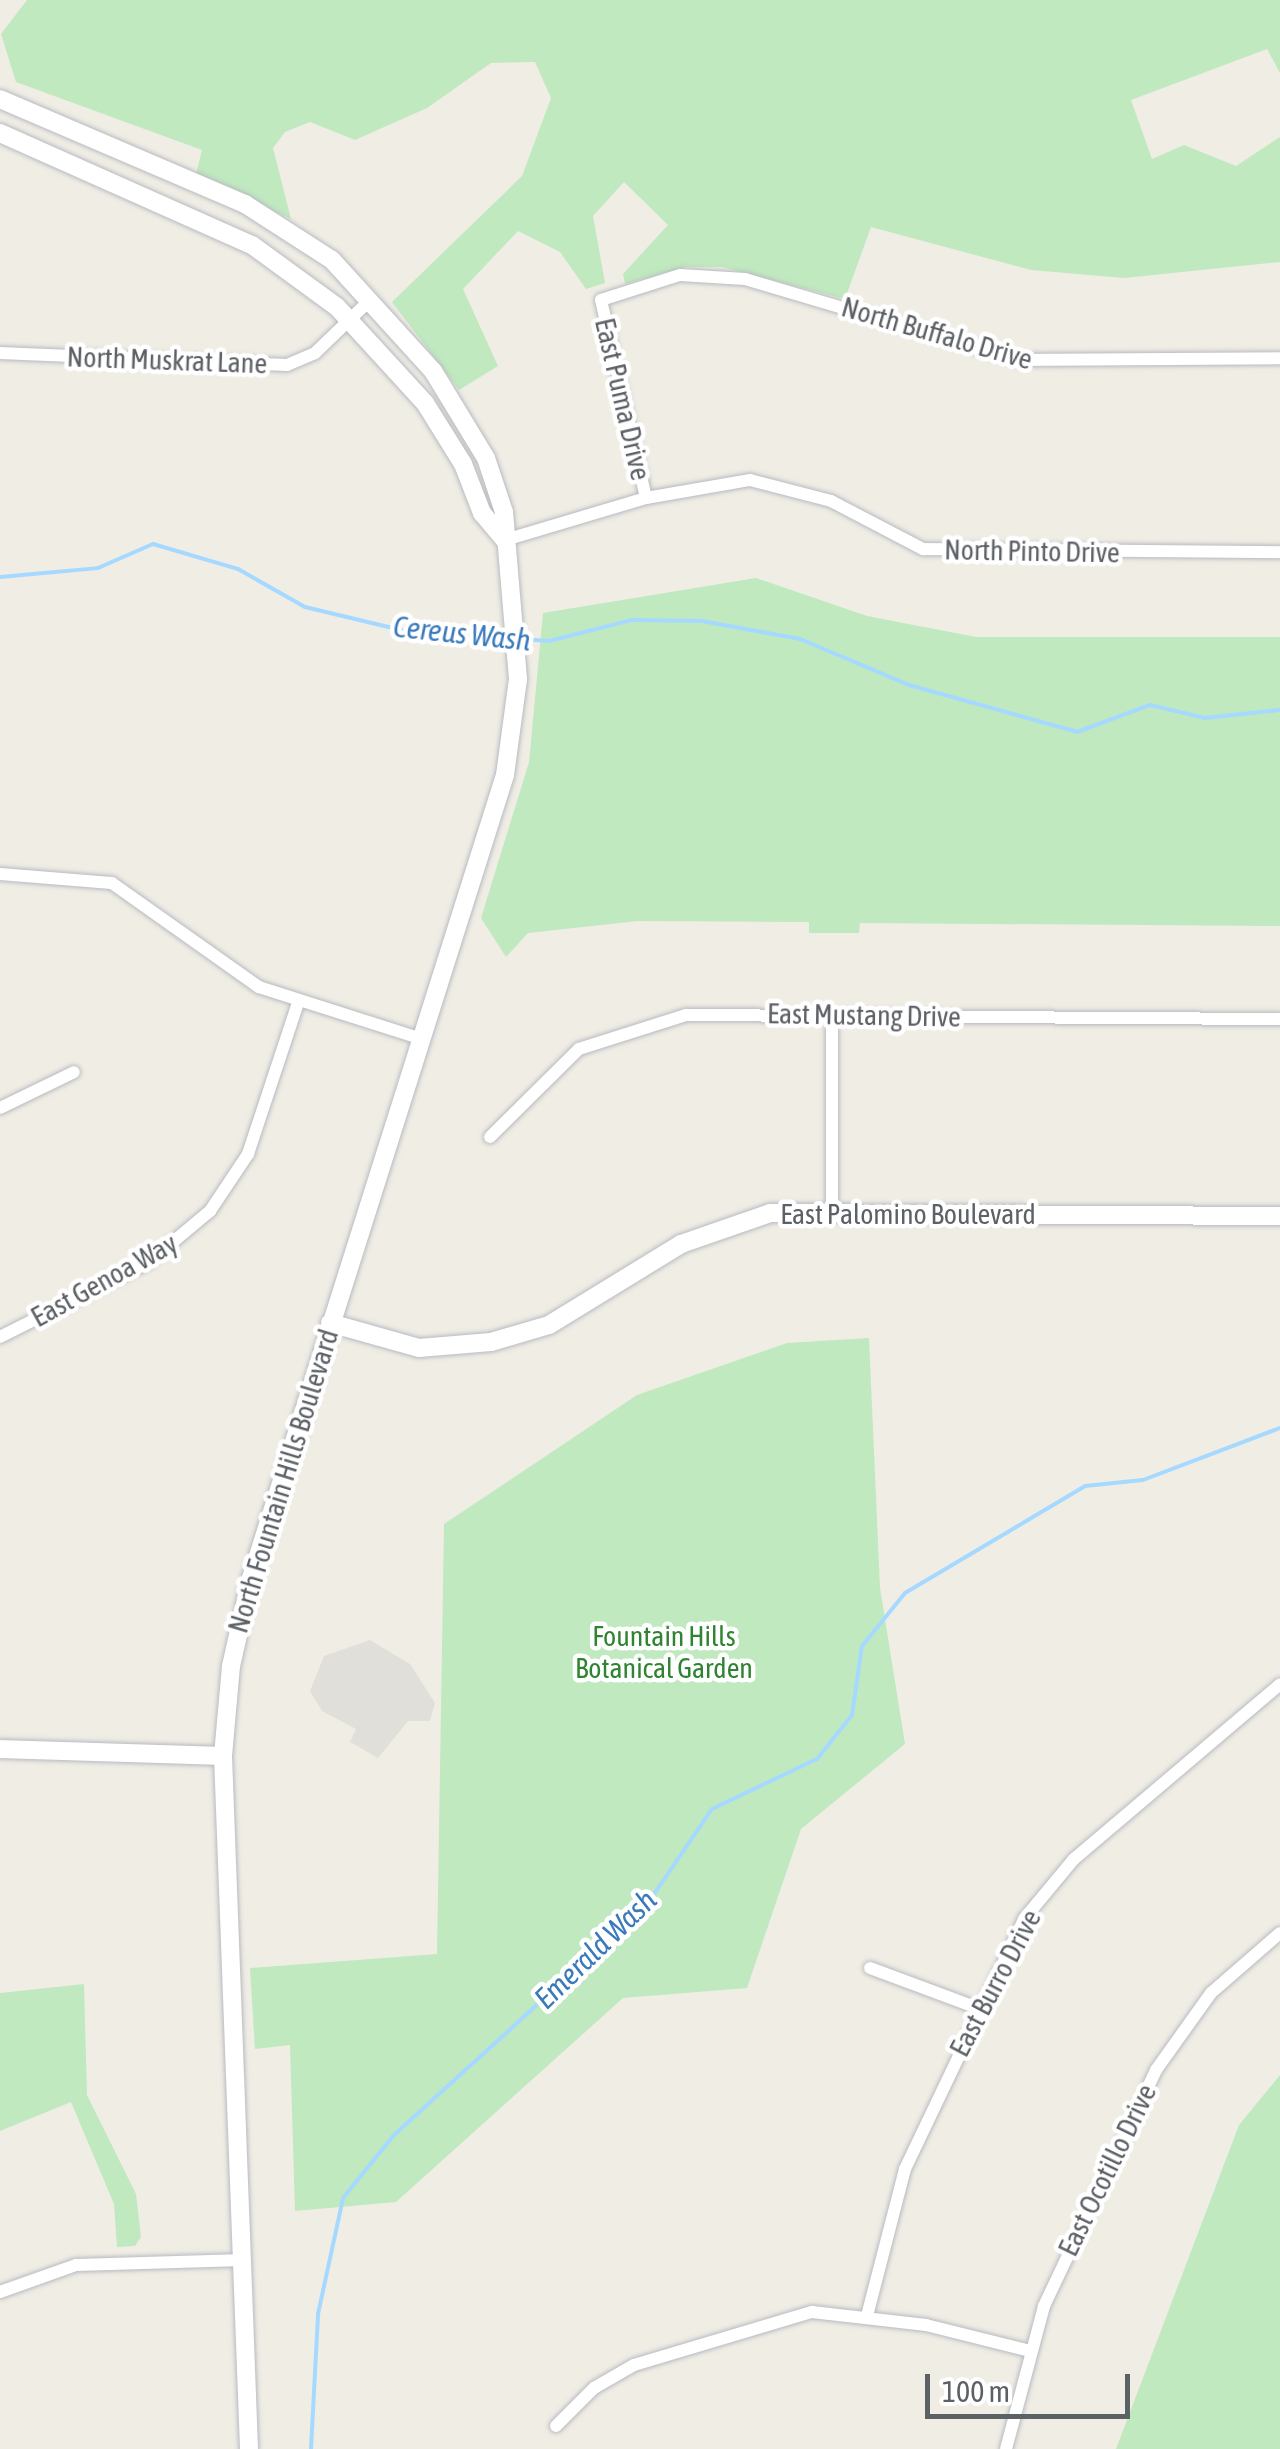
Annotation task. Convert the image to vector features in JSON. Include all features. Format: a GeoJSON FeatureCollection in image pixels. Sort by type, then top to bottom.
{"type":"FeatureCollection","features":[{"type":"Feature","properties":{"kind":"main road","name":"North Fountain Hills Boulevard"},"geometry":{"type":"LineString","coordinates":[[0,99],[245,204],[332,260],[433,371],[479,446],[506,540],[516,725],[484,851],[419,1038],[237,1631],[223,1756],[249,2449]]}},
{"type":"Feature","properties":{"kind":"main road"},"geometry":{"type":"LineString","coordinates":[[0,132],[252,245],[352,321],[424,403],[464,464],[482,513],[506,540]]}},
{"type":"Feature","properties":{"kind":"main road","name":"East Palomino Boulevard"},"geometry":{"type":"LineString","coordinates":[[330,1323],[419,1348],[491,1342],[549,1325],[719,1228],[770,1214],[1280,1216]]}},
{"type":"Feature","properties":{"kind":"main road"},"geometry":{"type":"LineString","coordinates":[[0,1749],[223,1756]]}},
{"type":"Feature","properties":{"kind":"street","name":"North Buffalo Drive"},"geometry":{"type":"LineString","coordinates":[[601,300],[710,273],[1018,360],[1280,358]]}},
{"type":"Feature","properties":{"kind":"street","name":"North Muskrat Lane"},"geometry":{"type":"LineString","coordinates":[[0,352],[287,365],[352,321],[370,300]]}},
{"type":"Feature","properties":{"kind":"street","name":"East Puma Drive"},"geometry":{"type":"LineString","coordinates":[[601,300],[646,498]]}},
{"type":"Feature","properties":{"kind":"street","name":"North Pinto Drive"},"geometry":{"type":"LineString","coordinates":[[506,540],[646,498],[750,480],[831,501],[923,548],[1280,552]]}},
{"type":"Feature","properties":{"kind":"street"},"geometry":{"type":"LineString","coordinates":[[0,874],[112,883],[259,987],[419,1038]]}},
{"type":"Feature","properties":{"kind":"street","name":"East Genoa Way"},"geometry":{"type":"LineString","coordinates":[[0,1337],[149,1262],[210,1211],[248,1154],[299,1000]]}},
{"type":"Feature","properties":{"kind":"street","name":"East Mustang Drive"},"geometry":{"type":"LineString","coordinates":[[490,1137],[550,1071],[614,1032],[686,1015],[1280,1019]]}},
{"type":"Feature","properties":{"kind":"street"},"geometry":{"type":"LineString","coordinates":[[832,1015],[832,1212]]}},
{"type":"Feature","properties":{"kind":"street"},"geometry":{"type":"LineString","coordinates":[[0,1108],[74,1072]]}},
{"type":"Feature","properties":{"kind":"street","name":"East Burro Drive"},"geometry":{"type":"LineString","coordinates":[[867,2316],[905,2170],[976,2007],[1024,1919],[1074,1859],[1280,1684]]}},
{"type":"Feature","properties":{"kind":"street","name":"East Ocotillo Drive"},"geometry":{"type":"LineString","coordinates":[[1006,2449],[1030,2351],[1098,2182],[1169,2047],[1212,1993],[1280,1933]]}},
{"type":"Feature","properties":{"kind":"street"},"geometry":{"type":"LineString","coordinates":[[870,1968],[976,2007]]}},
{"type":"Feature","properties":{"kind":"street"},"geometry":{"type":"LineString","coordinates":[[0,2292],[76,2266],[244,2260]]}},
{"type":"Feature","properties":{"kind":"street"},"geometry":{"type":"LineString","coordinates":[[556,2426],[594,2388],[687,2345],[812,2312],[867,2316],[1030,2351]]}},
{"type":"Feature","properties":{"kind":"shaded area"},"geometry":{"type":"Polygon","coordinates":[[[370,1640],[410,1664],[435,1703],[430,1721],[408,1721],[378,1758],[350,1742],[356,1729],[322,1711],[310,1691],[324,1656],[370,1640]]]}},
{"type":"Feature","properties":{"kind":"green space"},"geometry":{"type":"Polygon","coordinates":[[[27,0],[1280,0],[1280,73],[1267,49],[1131,100],[1152,159],[1184,145],[1236,166],[1280,137],[1280,262],[1124,278],[1031,270],[871,227],[845,299],[722,267],[686,267],[625,284],[623,274],[668,225],[624,182],[593,216],[605,283],[586,289],[560,252],[518,231],[463,289],[498,366],[459,390],[392,302],[522,176],[551,98],[535,62],[491,63],[427,108],[355,140],[310,122],[285,132],[273,148],[291,219],[196,174],[202,150],[16,82],[1,34],[27,0]]]}},
{"type":"Feature","properties":{"kind":"green space"},"geometry":{"type":"Polygon","coordinates":[[[756,578],[867,616],[976,637],[1280,637],[1280,926],[860,923],[859,933],[809,933],[809,922],[638,921],[528,933],[506,957],[481,918],[529,762],[543,613],[756,578]]]}},
{"type":"Feature","properties":{"kind":"green space","name":"Fountain Hills Botanical Garden"},"geometry":{"type":"Polygon","coordinates":[[[869,1338],[880,1588],[905,1744],[801,1829],[747,1988],[623,1998],[396,2202],[295,2211],[290,2045],[255,2049],[250,1968],[437,1954],[444,1524],[637,1395],[787,1343],[869,1338]]]}},
{"type":"Feature","properties":{"kind":"green space"},"geometry":{"type":"Polygon","coordinates":[[[84,1984],[87,2095],[136,2194],[141,2237],[135,2246],[117,2247],[114,2204],[71,2102],[0,2131],[0,1993],[84,1984]]]}},
{"type":"Feature","properties":{"kind":"green space"},"geometry":{"type":"Polygon","coordinates":[[[1280,2075],[1280,2449],[1116,2449],[1239,2125],[1280,2075]]]}},
{"type":"Feature","properties":{"kind":"waterway","name":"Cereus Wash"},"geometry":{"type":"LineString","coordinates":[[0,577],[98,568],[153,544],[238,569],[305,607],[405,631],[507,638]]}},
{"type":"Feature","properties":{"kind":"waterway","name":"Cereus Wash"},"geometry":{"type":"LineString","coordinates":[[521,639],[549,641],[632,620],[702,621],[800,639],[909,685],[1077,732],[1150,705],[1205,718],[1280,710]]}},
{"type":"Feature","properties":{"kind":"waterway","name":"Emerald Wash"},"geometry":{"type":"LineString","coordinates":[[311,2449],[318,2314],[343,2198],[394,2135],[646,1906],[712,1809],[817,1759],[852,1715],[862,1646],[905,1593],[1085,1486],[1143,1480],[1280,1428]]}}]}
